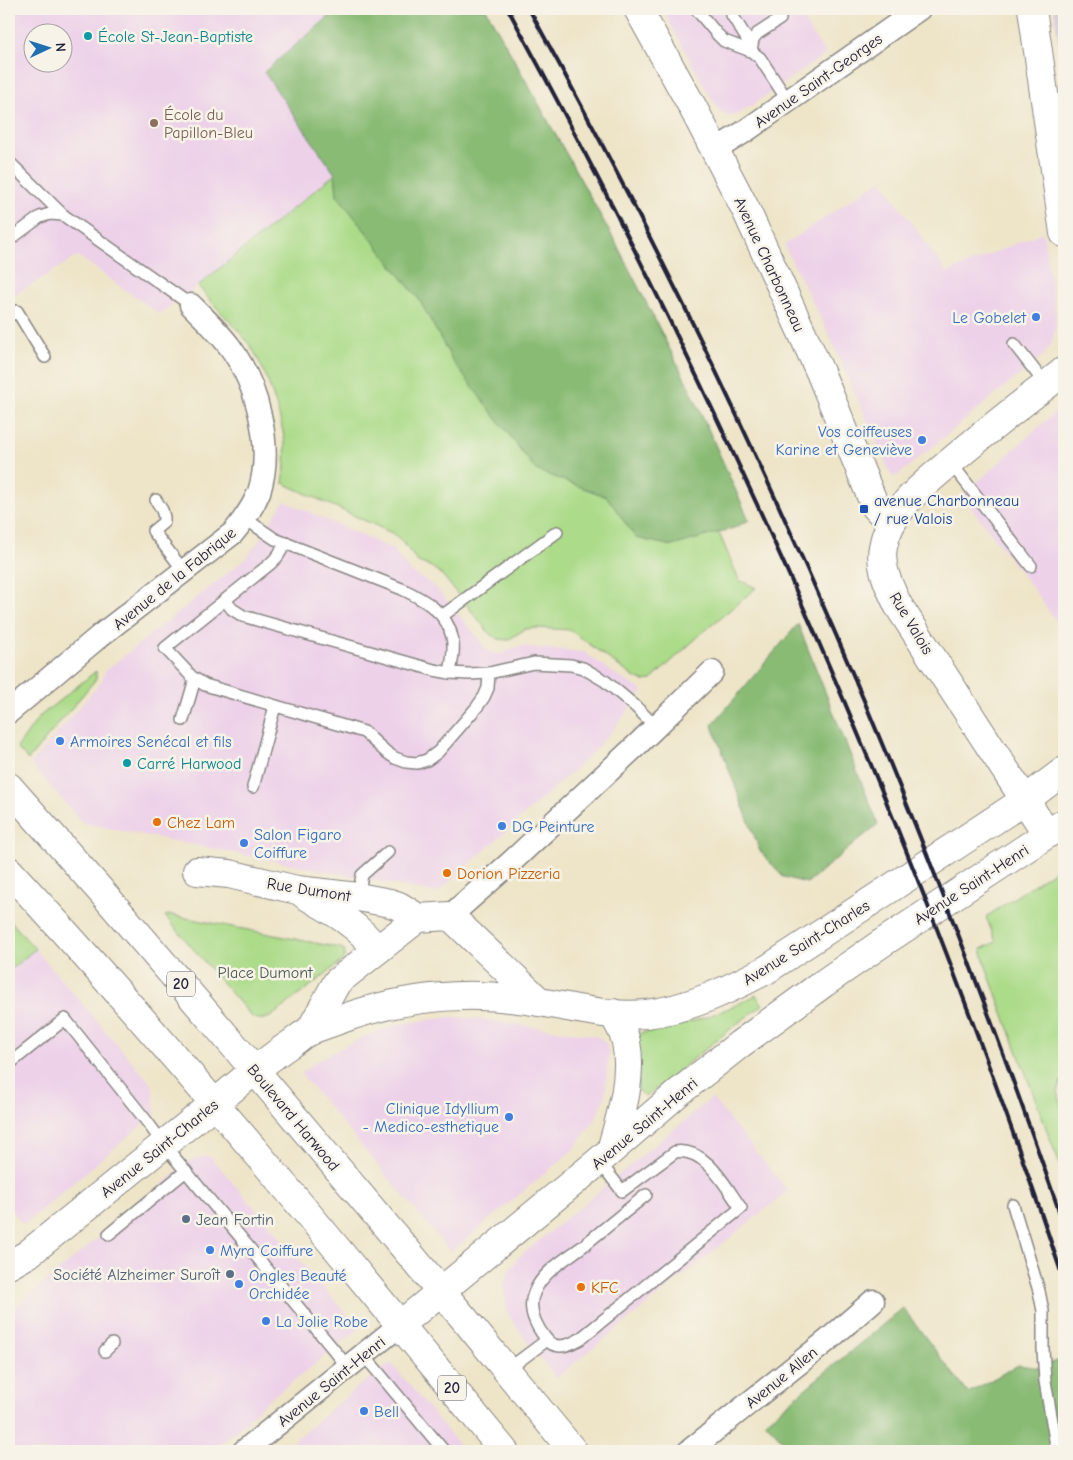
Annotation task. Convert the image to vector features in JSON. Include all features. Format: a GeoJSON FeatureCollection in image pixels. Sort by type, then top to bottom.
{"type":"FeatureCollection","features":[{"type":"Feature","properties":{"kind":"main road","name":"Avenue Charbonneau"},"geometry":{"type":"LineString","coordinates":[[640,9],[746,210],[820,372],[875,506],[892,522]]}},
{"type":"Feature","properties":{"kind":"main road"},"geometry":{"type":"LineString","coordinates":[[1032,9],[1064,233]]}},
{"type":"Feature","properties":{"kind":"main road","name":"Rue Valois"},"geometry":{"type":"LineString","coordinates":[[1055,378],[913,494],[892,522],[883,547],[883,560],[890,589],[912,626],[1025,800],[1056,828]]}},
{"type":"Feature","properties":{"kind":"main road","name":"Avenue Saint-Charles"},"geometry":{"type":"LineString","coordinates":[[9,1265],[28,1254],[277,1052],[310,1031],[375,1008],[421,999],[452,996],[515,998],[613,1013],[644,1014],[667,1011],[687,1005],[738,985],[766,970],[1025,800],[1064,771]]}},
{"type":"Feature","properties":{"kind":"main road","name":"Boulevard Harwood"},"geometry":{"type":"LineString","coordinates":[[9,788],[107,898],[255,1071],[573,1451]]}},
{"type":"Feature","properties":{"kind":"main road","name":"Avenue Saint-Henri"},"geometry":{"type":"LineString","coordinates":[[400,1325],[678,1093],[774,1018],[879,945],[1056,828]]}},
{"type":"Feature","properties":{"kind":"main road","name":"Rue Dumont"},"geometry":{"type":"LineString","coordinates":[[197,870],[229,874],[297,890],[358,897],[390,903],[399,906],[418,918]]}},
{"type":"Feature","properties":{"kind":"main road","name":"20"},"geometry":{"type":"LineString","coordinates":[[9,871],[214,1104],[504,1451]]}},
{"type":"Feature","properties":{"kind":"main road"},"geometry":{"type":"LineString","coordinates":[[297,890],[346,920],[370,941],[377,950]]}},
{"type":"Feature","properties":{"kind":"main road"},"geometry":{"type":"LineString","coordinates":[[418,918],[450,916],[540,1002]]}},
{"type":"Feature","properties":{"kind":"main road","name":"Avenue Saint-Charles"},"geometry":{"type":"LineString","coordinates":[[310,1031],[337,982],[418,918]]}},
{"type":"Feature","properties":{"kind":"main road"},"geometry":{"type":"LineString","coordinates":[[605,1155],[624,1102],[628,1065],[626,1042],[613,1013]]}},
{"type":"Feature","properties":{"kind":"street","name":"Avenue Saint-Georges"},"geometry":{"type":"LineString","coordinates":[[716,150],[920,9]]}},
{"type":"Feature","properties":{"kind":"street","name":"Avenue de la Fabrique"},"geometry":{"type":"LineString","coordinates":[[9,712],[102,635],[232,533],[244,518],[257,495],[262,474],[264,447],[259,413],[250,382],[238,359],[222,336],[190,305]]}},
{"type":"Feature","properties":{"kind":"street"},"geometry":{"type":"LineString","coordinates":[[450,916],[509,864],[712,672]]}},
{"type":"Feature","properties":{"kind":"street","name":"Avenue Allen"},"geometry":{"type":"LineString","coordinates":[[689,1451],[873,1302]]}},
{"type":"Feature","properties":{"kind":"street","name":"Avenue Saint-Henri"},"geometry":{"type":"LineString","coordinates":[[244,1451],[400,1325]]}},
{"type":"Feature","properties":{"kind":"lane"},"geometry":{"type":"LineString","coordinates":[[696,9],[724,41],[751,51],[760,58],[788,101]]}},
{"type":"Feature","properties":{"kind":"lane"},"geometry":{"type":"LineString","coordinates":[[732,15],[747,39],[751,51]]}},
{"type":"Feature","properties":{"kind":"lane"},"geometry":{"type":"LineString","coordinates":[[751,51],[753,40],[757,34],[780,18]]}},
{"type":"Feature","properties":{"kind":"lane"},"geometry":{"type":"LineString","coordinates":[[9,162],[63,215],[190,305]]}},
{"type":"Feature","properties":{"kind":"lane"},"geometry":{"type":"LineString","coordinates":[[9,240],[40,217],[50,214],[63,215]]}},
{"type":"Feature","properties":{"kind":"lane"},"geometry":{"type":"LineString","coordinates":[[9,316],[16,311],[45,357]]}},
{"type":"Feature","properties":{"kind":"lane"},"geometry":{"type":"LineString","coordinates":[[1014,344],[1055,378]]}},
{"type":"Feature","properties":{"kind":"lane"},"geometry":{"type":"LineString","coordinates":[[950,462],[1031,566]]}},
{"type":"Feature","properties":{"kind":"lane"},"geometry":{"type":"LineString","coordinates":[[156,500],[162,510],[164,522],[153,531],[184,571]]}},
{"type":"Feature","properties":{"kind":"lane"},"geometry":{"type":"LineString","coordinates":[[244,518],[275,539],[419,597],[432,606],[442,616],[452,636],[453,648],[450,672]]}},
{"type":"Feature","properties":{"kind":"lane"},"geometry":{"type":"LineString","coordinates":[[442,616],[557,532]]}},
{"type":"Feature","properties":{"kind":"lane"},"geometry":{"type":"LineString","coordinates":[[286,543],[270,564],[165,648],[181,667],[195,679],[206,685],[364,732],[395,758],[417,763],[427,760],[438,752],[484,697],[488,688],[489,674]]}},
{"type":"Feature","properties":{"kind":"lane"},"geometry":{"type":"LineString","coordinates":[[225,600],[232,609],[243,616],[434,670],[489,674],[534,663],[572,665],[583,668],[605,681],[635,706],[656,727]]}},
{"type":"Feature","properties":{"kind":"lane"},"geometry":{"type":"LineString","coordinates":[[183,720],[195,679]]}},
{"type":"Feature","properties":{"kind":"lane"},"geometry":{"type":"LineString","coordinates":[[253,787],[275,706]]}},
{"type":"Feature","properties":{"kind":"lane"},"geometry":{"type":"LineString","coordinates":[[358,897],[362,875],[388,852]]}},
{"type":"Feature","properties":{"kind":"lane"},"geometry":{"type":"LineString","coordinates":[[9,1064],[65,1019],[186,1171],[356,1361],[444,1451]]}},
{"type":"Feature","properties":{"kind":"lane"},"geometry":{"type":"LineString","coordinates":[[605,1155],[622,1191],[675,1152],[693,1153],[713,1169],[741,1208],[580,1339],[569,1345],[559,1347],[553,1345],[547,1340],[537,1325],[531,1305],[533,1294],[539,1282],[646,1195]]}},
{"type":"Feature","properties":{"kind":"lane"},"geometry":{"type":"LineString","coordinates":[[109,1234],[186,1171]]}},
{"type":"Feature","properties":{"kind":"lane"},"geometry":{"type":"LineString","coordinates":[[1013,1205],[1043,1310],[1045,1382],[1056,1451]]}},
{"type":"Feature","properties":{"kind":"lane"},"geometry":{"type":"LineString","coordinates":[[507,1370],[547,1340]]}},
{"type":"Feature","properties":{"kind":"shaded area","name":"École du Papillon-Bleu"},"geometry":{"type":"Polygon","coordinates":[[[9,9],[338,9],[264,72],[335,174],[198,286],[159,314],[78,256],[9,298],[9,9]]]}},
{"type":"Feature","properties":{"kind":"shaded area"},"geometry":{"type":"Polygon","coordinates":[[[662,9],[796,9],[826,54],[739,114],[728,115],[721,113],[707,91],[662,9]]]}},
{"type":"Feature","properties":{"kind":"shaded area"},"geometry":{"type":"Polygon","coordinates":[[[1054,9],[1064,9],[1064,86],[1054,9]]]}},
{"type":"Feature","properties":{"kind":"shaded area"},"geometry":{"type":"Polygon","coordinates":[[[881,180],[947,273],[1043,232],[1056,316],[1052,342],[1046,353],[897,476],[892,477],[830,337],[784,245],[881,180]]]}},
{"type":"Feature","properties":{"kind":"shaded area"},"geometry":{"type":"Polygon","coordinates":[[[1064,404],[1064,633],[1037,594],[962,496],[1064,404]]]}},
{"type":"Feature","properties":{"kind":"shaded area"},"geometry":{"type":"Polygon","coordinates":[[[284,501],[392,549],[411,572],[437,589],[486,649],[492,653],[499,655],[519,646],[584,652],[643,691],[613,730],[584,761],[437,893],[83,823],[31,764],[102,681],[105,671],[245,559],[284,501]]]}},
{"type":"Feature","properties":{"kind":"shaded area"},"geometry":{"type":"Polygon","coordinates":[[[35,949],[153,1086],[155,1114],[23,1225],[9,1207],[9,971],[35,949]]]}},
{"type":"Feature","properties":{"kind":"shaded area"},"geometry":{"type":"Polygon","coordinates":[[[450,1017],[592,1035],[606,1043],[609,1054],[605,1096],[597,1117],[573,1150],[453,1250],[448,1249],[301,1074],[315,1062],[361,1038],[384,1029],[405,1023],[450,1017]]]}},
{"type":"Feature","properties":{"kind":"shaded area"},"geometry":{"type":"Polygon","coordinates":[[[712,1098],[788,1191],[556,1378],[514,1324],[507,1311],[504,1286],[509,1271],[518,1258],[712,1098]]]}},
{"type":"Feature","properties":{"kind":"shaded area"},"geometry":{"type":"Polygon","coordinates":[[[210,1156],[359,1329],[269,1399],[234,1433],[212,1451],[9,1451],[9,1311],[191,1160],[210,1156]]]}},
{"type":"Feature","properties":{"kind":"shaded area"},"geometry":{"type":"Polygon","coordinates":[[[391,1363],[464,1451],[282,1451],[360,1385],[391,1363]]]}},
{"type":"Feature","properties":{"kind":"green space"},"geometry":{"type":"Polygon","coordinates":[[[338,9],[486,9],[618,247],[692,393],[749,520],[734,528],[672,546],[636,538],[607,497],[536,470],[454,363],[420,301],[337,195],[335,174],[264,72],[338,9]]]}},
{"type":"Feature","properties":{"kind":"green space"},"geometry":{"type":"Polygon","coordinates":[[[335,174],[716,526],[739,580],[756,588],[701,634],[651,680],[644,681],[635,678],[570,630],[525,629],[508,640],[498,639],[491,635],[443,576],[432,567],[418,562],[394,534],[283,483],[285,444],[281,423],[262,366],[244,337],[198,286],[335,174]]]}},
{"type":"Feature","properties":{"kind":"green space"},"geometry":{"type":"Polygon","coordinates":[[[798,624],[878,824],[807,883],[783,877],[760,851],[712,725],[798,624]]]}},
{"type":"Feature","properties":{"kind":"green space"},"geometry":{"type":"Polygon","coordinates":[[[96,671],[96,679],[28,760],[17,748],[39,717],[96,671]]]}},
{"type":"Feature","properties":{"kind":"green space"},"geometry":{"type":"Polygon","coordinates":[[[1064,864],[1064,1081],[1061,1081],[1058,1091],[1064,1118],[1064,1176],[987,970],[981,949],[996,942],[986,917],[1064,864]]]}},
{"type":"Feature","properties":{"kind":"green space","name":"Place Dumont"},"geometry":{"type":"Polygon","coordinates":[[[171,915],[341,948],[345,951],[344,957],[342,961],[272,1016],[257,1019],[252,1017],[165,916],[171,915]]]}},
{"type":"Feature","properties":{"kind":"green space"},"geometry":{"type":"Polygon","coordinates":[[[9,919],[35,949],[9,971],[9,919]]]}},
{"type":"Feature","properties":{"kind":"green space"},"geometry":{"type":"Polygon","coordinates":[[[756,995],[763,1005],[646,1097],[638,1091],[637,1035],[700,1019],[756,995]]]}},
{"type":"Feature","properties":{"kind":"green space"},"geometry":{"type":"Polygon","coordinates":[[[903,1308],[968,1393],[1018,1365],[1040,1368],[1064,1358],[1064,1451],[793,1451],[765,1422],[903,1308]]]}},
{"type":"Feature","properties":{"kind":"railway"},"geometry":{"type":"LineString","coordinates":[[508,9],[562,109],[664,309],[761,512],[807,615],[895,823],[940,937],[1004,1108],[1064,1281]]}},
{"type":"Feature","properties":{"kind":"railway"},"geometry":{"type":"LineString","coordinates":[[529,9],[608,155],[683,304],[755,454],[823,605],[888,758],[950,913],[1064,1225]]}},
{"type":"Feature","properties":{"kind":"place","name":"École St-Jean-Baptiste"},"geometry":{"type":"Point","coordinates":[88,36]}},
{"type":"Feature","properties":{"kind":"place","name":"École du Papillon-Bleu"},"geometry":{"type":"Point","coordinates":[154,123]}},
{"type":"Feature","properties":{"kind":"place","name":"Le Gobelet"},"geometry":{"type":"Point","coordinates":[1036,317]}},
{"type":"Feature","properties":{"kind":"place","name":"Vos coiffeuses Karine et Geneviève"},"geometry":{"type":"Point","coordinates":[922,440]}},
{"type":"Feature","properties":{"kind":"place","name":"avenue Charbonneau / rue Valois"},"geometry":{"type":"Point","coordinates":[864,509]}},
{"type":"Feature","properties":{"kind":"place","name":"Armoires Senécal et fils"},"geometry":{"type":"Point","coordinates":[60,741]}},
{"type":"Feature","properties":{"kind":"place","name":"Carré Harwood"},"geometry":{"type":"Point","coordinates":[127,763]}},
{"type":"Feature","properties":{"kind":"place","name":"Chez Lam"},"geometry":{"type":"Point","coordinates":[157,822]}},
{"type":"Feature","properties":{"kind":"place","name":"DG Peinture"},"geometry":{"type":"Point","coordinates":[502,826]}},
{"type":"Feature","properties":{"kind":"place","name":"Salon Figaro Coiffure"},"geometry":{"type":"Point","coordinates":[244,843]}},
{"type":"Feature","properties":{"kind":"place","name":"Dorion Pizzeria"},"geometry":{"type":"Point","coordinates":[447,873]}},
{"type":"Feature","properties":{"kind":"place","name":"Clinique Idyllium - Medico-esthetique"},"geometry":{"type":"Point","coordinates":[509,1117]}},
{"type":"Feature","properties":{"kind":"place","name":"Jean Fortin"},"geometry":{"type":"Point","coordinates":[186,1219]}},
{"type":"Feature","properties":{"kind":"place","name":"Myra Coiffure"},"geometry":{"type":"Point","coordinates":[210,1250]}},
{"type":"Feature","properties":{"kind":"place","name":"Société Alzheimer Suroît"},"geometry":{"type":"Point","coordinates":[230,1274]}},
{"type":"Feature","properties":{"kind":"place","name":"Ongles Beauté Orchidée"},"geometry":{"type":"Point","coordinates":[239,1284]}},
{"type":"Feature","properties":{"kind":"place","name":"KFC"},"geometry":{"type":"Point","coordinates":[581,1287]}},
{"type":"Feature","properties":{"kind":"place","name":"La Jolie Robe"},"geometry":{"type":"Point","coordinates":[266,1321]}},
{"type":"Feature","properties":{"kind":"place","name":"Bell"},"geometry":{"type":"Point","coordinates":[364,1411]}}]}
